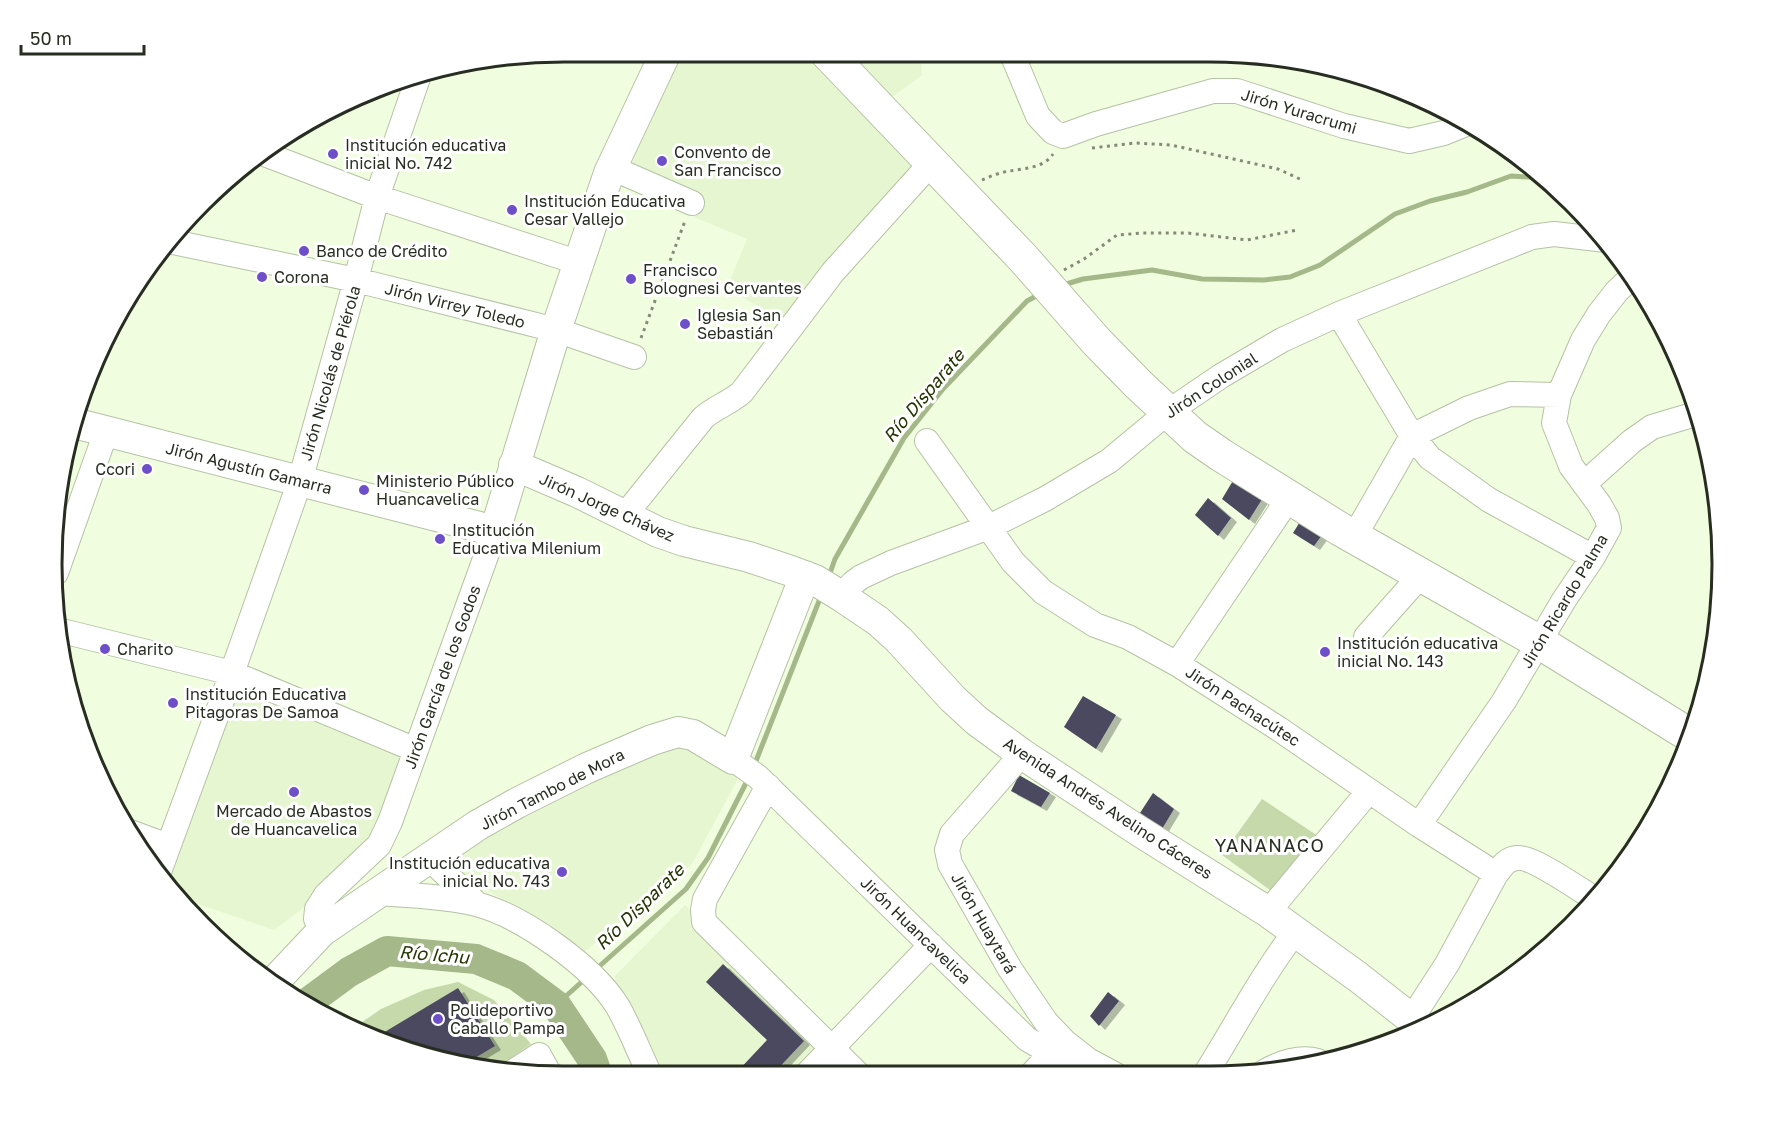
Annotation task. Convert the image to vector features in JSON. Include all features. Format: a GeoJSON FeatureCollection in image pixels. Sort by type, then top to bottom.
{"type":"FeatureCollection","features":[{"type":"Feature","properties":{"kind":"highway"},"geometry":{"type":"LineString","coordinates":[[835,61],[959,191],[1046,271],[1076,318],[1139,385],[1195,437],[1289,498],[1539,642],[1684,732]]}},
{"type":"Feature","properties":{"kind":"main road","name":"Jirón García de los Godos"},"geometry":{"type":"LineString","coordinates":[[495,531],[556,330],[612,168],[662,61]]}},
{"type":"Feature","properties":{"kind":"main road","name":"Jirón Agustín Gamarra"},"geometry":{"type":"LineString","coordinates":[[82,425],[495,531]]}},
{"type":"Feature","properties":{"kind":"main road","name":"Jirón Jorge Chávez"},"geometry":{"type":"LineString","coordinates":[[514,465],[658,532],[749,557],[824,586]]}},
{"type":"Feature","properties":{"kind":"main road","name":"Avenida Andrés Avelino Cáceres"},"geometry":{"type":"LineString","coordinates":[[824,586],[878,621],[977,721],[1022,754],[1139,831],[1268,912],[1416,1022]]}},
{"type":"Feature","properties":{"kind":"main road"},"geometry":{"type":"LineString","coordinates":[[751,773],[824,586]]}},
{"type":"Feature","properties":{"kind":"main road","name":"Jirón Tambo de Mora"},"geometry":{"type":"LineString","coordinates":[[278,977],[322,931],[478,825],[587,768],[652,740],[678,732],[693,735],[751,773]]}},
{"type":"Feature","properties":{"kind":"street"},"geometry":{"type":"LineString","coordinates":[[1015,61],[1038,116],[1053,132],[1063,136]]}},
{"type":"Feature","properties":{"kind":"street","name":"Jirón Nicolás de Piérola"},"geometry":{"type":"LineString","coordinates":[[161,865],[300,481],[356,280],[376,197],[416,84]]}},
{"type":"Feature","properties":{"kind":"street","name":"Jirón Yuracrumi"},"geometry":{"type":"LineString","coordinates":[[1063,136],[1096,124],[1213,91],[1237,91],[1344,126],[1409,141],[1458,127]]}},
{"type":"Feature","properties":{"kind":"street"},"geometry":{"type":"LineString","coordinates":[[270,156],[376,197],[580,263]]}},
{"type":"Feature","properties":{"kind":"street"},"geometry":{"type":"LineString","coordinates":[[625,515],[703,418],[712,410],[732,401],[742,392],[833,272],[932,162]]}},
{"type":"Feature","properties":{"kind":"street"},"geometry":{"type":"LineString","coordinates":[[612,168],[692,203]]}},
{"type":"Feature","properties":{"kind":"street","name":"Jirón Colonial"},"geometry":{"type":"LineString","coordinates":[[824,586],[853,583],[891,564],[989,527],[1045,499],[1109,461],[1168,412],[1221,376],[1282,340],[1339,314],[1532,237],[1554,234],[1593,238]]}},
{"type":"Feature","properties":{"kind":"street","name":"Jirón Virrey Toledo"},"geometry":{"type":"LineString","coordinates":[[178,243],[356,280],[556,330],[634,357]]}},
{"type":"Feature","properties":{"kind":"street","name":"Jirón Ricardo Palma"},"geometry":{"type":"LineString","coordinates":[[1419,825],[1504,701],[1609,528],[1607,518],[1571,465],[1554,423],[1559,395],[1583,340],[1599,314],[1626,282]]}},
{"type":"Feature","properties":{"kind":"street"},"geometry":{"type":"LineString","coordinates":[[1339,314],[1412,436],[1430,458],[1490,500],[1593,557]]}},
{"type":"Feature","properties":{"kind":"street"},"geometry":{"type":"LineString","coordinates":[[1354,537],[1412,436],[1469,408],[1510,394],[1559,395]]}},
{"type":"Feature","properties":{"kind":"street"},"geometry":{"type":"LineString","coordinates":[[1584,484],[1632,441],[1652,427],[1690,416]]}},
{"type":"Feature","properties":{"kind":"street"},"geometry":{"type":"LineString","coordinates":[[62,555],[106,432]]}},
{"type":"Feature","properties":{"kind":"street","name":"Jirón Pachacútec"},"geometry":{"type":"LineString","coordinates":[[927,441],[1013,562],[1043,592],[1095,625],[1128,637],[1177,664],[1496,874]]}},
{"type":"Feature","properties":{"kind":"street"},"geometry":{"type":"LineString","coordinates":[[1177,664],[1289,498]]}},
{"type":"Feature","properties":{"kind":"street","name":"Jirón García de los Godos"},"geometry":{"type":"LineString","coordinates":[[322,931],[316,919],[317,909],[326,895],[379,845],[390,822],[495,531]]}},
{"type":"Feature","properties":{"kind":"street"},"geometry":{"type":"LineString","coordinates":[[1366,637],[1421,575]]}},
{"type":"Feature","properties":{"kind":"street"},"geometry":{"type":"LineString","coordinates":[[66,632],[232,673],[416,750]]}},
{"type":"Feature","properties":{"kind":"street","name":"Jirón Huaytará"},"geometry":{"type":"LineString","coordinates":[[1022,754],[952,834],[947,849],[950,864],[1010,969],[1046,1022],[1065,1042],[1100,1066]]}},
{"type":"Feature","properties":{"kind":"street"},"geometry":{"type":"LineString","coordinates":[[751,773],[705,899],[704,921],[850,1066]]}},
{"type":"Feature","properties":{"kind":"street","name":"Jirón Huancavelica"},"geometry":{"type":"LineString","coordinates":[[751,773],[1027,1038],[1051,1053],[1088,1059]]}},
{"type":"Feature","properties":{"kind":"street"},"geometry":{"type":"LineString","coordinates":[[1268,912],[1369,791]]}},
{"type":"Feature","properties":{"kind":"street"},"geometry":{"type":"LineString","coordinates":[[141,836],[168,846]]}},
{"type":"Feature","properties":{"kind":"street"},"geometry":{"type":"LineString","coordinates":[[1419,1021],[1447,963],[1496,874],[1507,861],[1519,857],[1532,861],[1588,895]]}},
{"type":"Feature","properties":{"kind":"street"},"geometry":{"type":"LineString","coordinates":[[430,859],[477,904]]}},
{"type":"Feature","properties":{"kind":"street"},"geometry":{"type":"LineString","coordinates":[[381,893],[454,899],[477,904],[518,920],[578,963],[593,977],[618,1007],[646,1066]]}},
{"type":"Feature","properties":{"kind":"street"},"geometry":{"type":"LineString","coordinates":[[1210,1066],[1277,955],[1295,932]]}},
{"type":"Feature","properties":{"kind":"street"},"geometry":{"type":"LineString","coordinates":[[815,1066],[932,945]]}},
{"type":"Feature","properties":{"kind":"street"},"geometry":{"type":"LineString","coordinates":[[1039,1066],[1051,1053]]}},
{"type":"Feature","properties":{"kind":"path"},"geometry":{"type":"LineString","coordinates":[[959,191],[1007,171],[1039,165],[1052,158],[1063,136],[1091,148],[1135,143],[1171,145],[1278,169],[1302,180]]}},
{"type":"Feature","properties":{"kind":"path"},"geometry":{"type":"LineString","coordinates":[[634,357],[692,203]]}},
{"type":"Feature","properties":{"kind":"path"},"geometry":{"type":"LineString","coordinates":[[1046,271],[1084,259],[1117,235],[1188,233],[1247,240],[1297,230]]}},
{"type":"Feature","properties":{"kind":"shaded area"},"geometry":{"type":"Polygon","coordinates":[[[677,61],[820,61],[920,166],[786,323],[727,288],[747,239],[694,217],[703,197],[631,165],[677,61]]]}},
{"type":"Feature","properties":{"kind":"shaded area"},"geometry":{"type":"Polygon","coordinates":[[[855,61],[924,61],[921,63],[922,75],[888,100],[855,61]]]}},
{"type":"Feature","properties":{"kind":"shaded area","name":"Mercado de Abastos de Huancavelica"},"geometry":{"type":"Polygon","coordinates":[[[234,681],[406,756],[382,828],[319,896],[274,930],[194,904],[165,870],[234,681]]]}},
{"type":"Feature","properties":{"kind":"shaded area"},"geometry":{"type":"Polygon","coordinates":[[[690,746],[740,775],[692,864],[584,952],[447,864],[488,828],[670,747],[690,746]]]}},
{"type":"Feature","properties":{"kind":"shaded area"},"geometry":{"type":"Polygon","coordinates":[[[1262,799],[1321,838],[1274,893],[1222,855],[1262,799]]]}},
{"type":"Feature","properties":{"kind":"shaded area"},"geometry":{"type":"Polygon","coordinates":[[[685,905],[832,1049],[815,1066],[646,1066],[615,984],[615,976],[685,905]]]}},
{"type":"Feature","properties":{"kind":"shaded area","name":"Polideportivo Caballo Pampa"},"geometry":{"type":"Polygon","coordinates":[[[458,982],[494,1000],[531,1044],[504,1063],[498,1062],[466,1057],[402,1040],[361,1023],[381,1009],[424,990],[458,982]]]}},
{"type":"Feature","properties":{"kind":"building"},"geometry":{"type":"Polygon","coordinates":[[[1237,474],[1266,493],[1249,520],[1222,499],[1237,474]]]}},
{"type":"Feature","properties":{"kind":"building"},"geometry":{"type":"Polygon","coordinates":[[[1208,498],[1231,518],[1218,536],[1195,515],[1208,498]]]}},
{"type":"Feature","properties":{"kind":"building"},"geometry":{"type":"Polygon","coordinates":[[[1303,517],[1325,531],[1314,546],[1293,533],[1303,517]]]}},
{"type":"Feature","properties":{"kind":"building"},"geometry":{"type":"Polygon","coordinates":[[[1083,696],[1116,715],[1096,749],[1064,727],[1083,696]]]}},
{"type":"Feature","properties":{"kind":"building"},"geometry":{"type":"Polygon","coordinates":[[[1019,775],[1050,793],[1041,807],[1011,791],[1019,775]]]}},
{"type":"Feature","properties":{"kind":"building"},"geometry":{"type":"Polygon","coordinates":[[[1153,793],[1174,809],[1162,829],[1138,816],[1153,793]]]}},
{"type":"Feature","properties":{"kind":"building"},"geometry":{"type":"Polygon","coordinates":[[[723,964],[804,1041],[781,1066],[743,1066],[767,1040],[706,982],[723,964]]]}},
{"type":"Feature","properties":{"kind":"building"},"geometry":{"type":"Polygon","coordinates":[[[458,988],[495,1046],[474,1058],[402,1040],[384,1033],[458,988]]]}},
{"type":"Feature","properties":{"kind":"building"},"geometry":{"type":"Polygon","coordinates":[[[1108,992],[1119,1001],[1099,1026],[1090,1016],[1108,992]]]}},
{"type":"Feature","properties":{"kind":"waterway","name":"Río Disparate"},"geometry":{"type":"LineString","coordinates":[[1063,285],[1083,279],[1152,270],[1202,279],[1264,280],[1290,277],[1320,265],[1395,214],[1511,176],[1530,177]]}},
{"type":"Feature","properties":{"kind":"waterway","name":"Río Disparate"},"geometry":{"type":"LineString","coordinates":[[829,576],[835,559],[904,438],[943,389],[1027,301],[1040,294]]}},
{"type":"Feature","properties":{"kind":"waterway","name":"Río Disparate"},"geometry":{"type":"LineString","coordinates":[[754,766],[821,596]]}},
{"type":"Feature","properties":{"kind":"waterway","name":"Río Disparate"},"geometry":{"type":"LineString","coordinates":[[594,971],[686,889],[708,858],[749,777]]}},
{"type":"Feature","properties":{"kind":"waterway","name":"Río Ichu"},"geometry":{"type":"LineString","coordinates":[[313,999],[349,972],[387,951],[476,959],[517,976],[556,1005],[594,1066]]}},
{"type":"Feature","properties":{"kind":"waterway","name":"Río Disparate"},"geometry":{"type":"LineString","coordinates":[[556,1005],[585,979]]}},
{"type":"Feature","properties":{"kind":"place","name":"Institución educativa inicial No. 742"},"geometry":{"type":"Point","coordinates":[333,154]}},
{"type":"Feature","properties":{"kind":"place","name":"Convento de San Francisco"},"geometry":{"type":"Point","coordinates":[662,161]}},
{"type":"Feature","properties":{"kind":"place","name":"Institución Educativa Cesar Vallejo"},"geometry":{"type":"Point","coordinates":[512,210]}},
{"type":"Feature","properties":{"kind":"place","name":"Banco de Crédito"},"geometry":{"type":"Point","coordinates":[304,251]}},
{"type":"Feature","properties":{"kind":"place","name":"Corona"},"geometry":{"type":"Point","coordinates":[262,277]}},
{"type":"Feature","properties":{"kind":"place","name":"Francisco Bolognesi Cervantes"},"geometry":{"type":"Point","coordinates":[631,279]}},
{"type":"Feature","properties":{"kind":"place","name":"Iglesia San Sebastián"},"geometry":{"type":"Point","coordinates":[685,324]}},
{"type":"Feature","properties":{"kind":"place","name":"Ccori"},"geometry":{"type":"Point","coordinates":[147,469]}},
{"type":"Feature","properties":{"kind":"place","name":"Ministerio Público Huancavelica"},"geometry":{"type":"Point","coordinates":[364,490]}},
{"type":"Feature","properties":{"kind":"place","name":"Institución Educativa Milenium"},"geometry":{"type":"Point","coordinates":[440,539]}},
{"type":"Feature","properties":{"kind":"place","name":"Charito"},"geometry":{"type":"Point","coordinates":[105,649]}},
{"type":"Feature","properties":{"kind":"place","name":"Institución educativa inicial No. 143"},"geometry":{"type":"Point","coordinates":[1325,652]}},
{"type":"Feature","properties":{"kind":"place","name":"Institución Educativa Pitagoras De Samoa"},"geometry":{"type":"Point","coordinates":[173,703]}},
{"type":"Feature","properties":{"kind":"place","name":"Mercado de Abastos de Huancavelica"},"geometry":{"type":"Point","coordinates":[294,792]}},
{"type":"Feature","properties":{"kind":"place","name":"Institución educativa inicial No. 743"},"geometry":{"type":"Point","coordinates":[562,872]}},
{"type":"Feature","properties":{"kind":"place","name":"Polideportivo Caballo Pampa"},"geometry":{"type":"Point","coordinates":[438,1019]}},
{"type":"Feature","properties":{"kind":"district","name":"YANANACO"},"geometry":{"type":"Point","coordinates":[1270,846]}}]}
